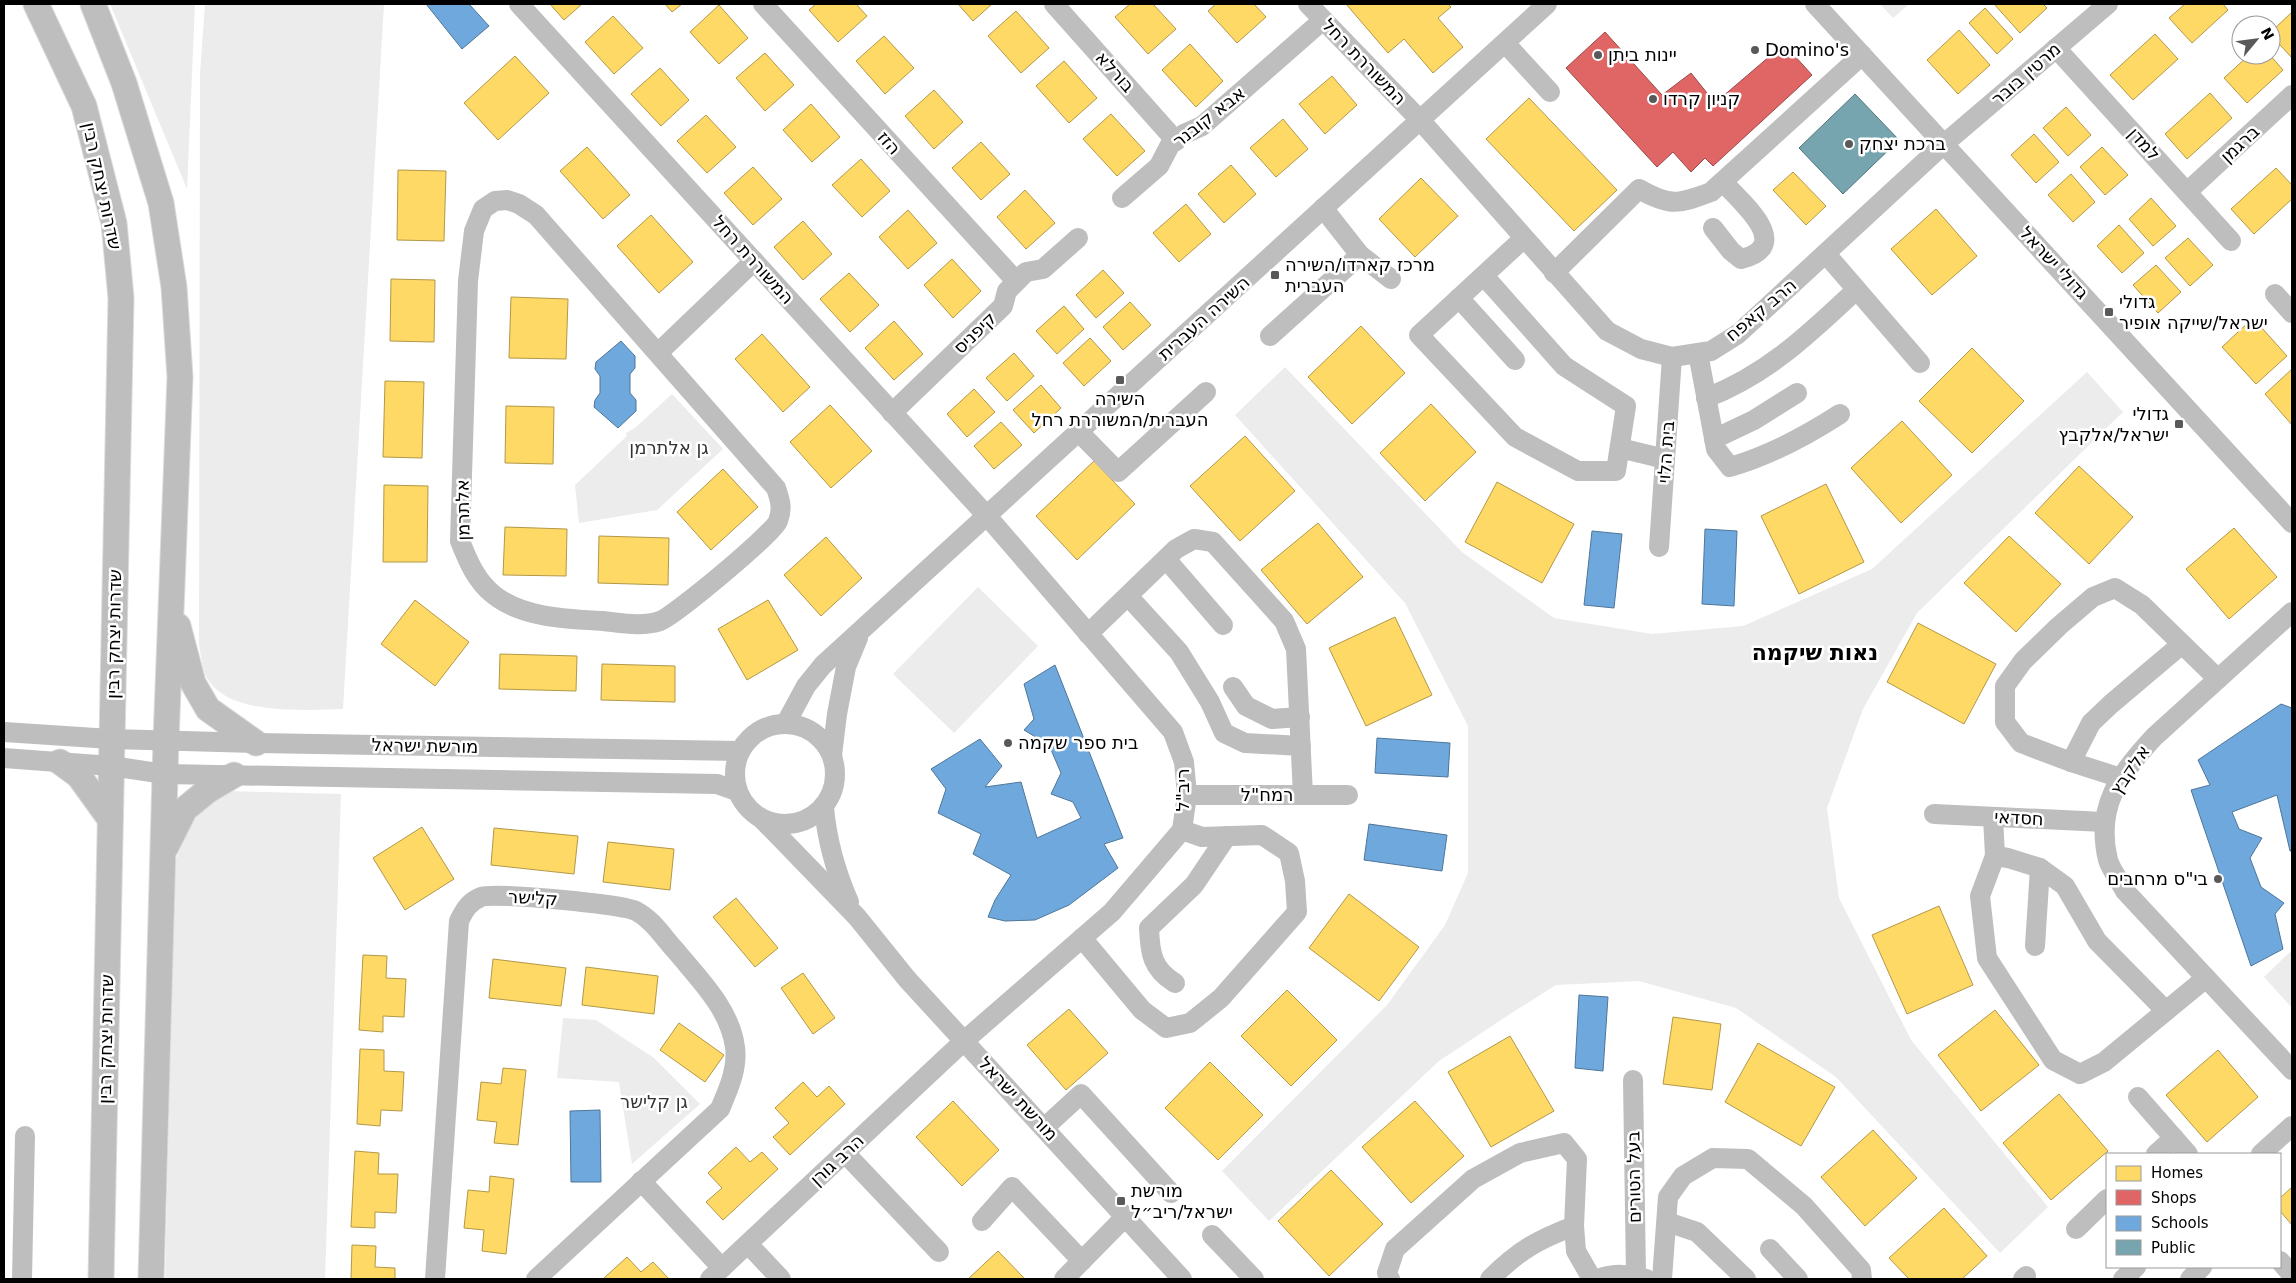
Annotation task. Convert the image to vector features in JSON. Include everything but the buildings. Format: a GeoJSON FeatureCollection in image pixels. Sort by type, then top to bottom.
{"type":"FeatureCollection","features":[{"type":"Feature","properties":{"kind":"main road","name":"שדרות יצחק רבין"},"geometry":{"type":"LineString","coordinates":[[36,4],[84,106],[114,223],[121,298],[101,1279]]}},
{"type":"Feature","properties":{"kind":"main road"},"geometry":{"type":"LineString","coordinates":[[93,4],[124,83],[161,203],[174,287],[180,377],[166,740],[151,1279]]}},
{"type":"Feature","properties":{"kind":"main road"},"geometry":{"type":"LineString","coordinates":[[171,598],[193,683],[208,709],[256,743]]}},
{"type":"Feature","properties":{"kind":"main road"},"geometry":{"type":"LineString","coordinates":[[60,762],[80,776],[110,819]]}},
{"type":"Feature","properties":{"kind":"main road"},"geometry":{"type":"LineString","coordinates":[[163,854],[185,809],[207,791],[234,775]]}},
{"type":"Feature","properties":{"kind":"street","name":"המשוררת רחל"},"geometry":{"type":"LineString","coordinates":[[520,4],[987,516]]}},
{"type":"Feature","properties":{"kind":"street","name":"הזז"},"geometry":{"type":"LineString","coordinates":[[763,4],[1016,281]]}},
{"type":"Feature","properties":{"kind":"street","name":"בורלא"},"geometry":{"type":"LineString","coordinates":[[1054,4],[1176,141]]}},
{"type":"Feature","properties":{"kind":"street","name":"המשוררת רחל"},"geometry":{"type":"LineString","coordinates":[[1308,4],[1420,120]]}},
{"type":"Feature","properties":{"kind":"street","name":"השירה העברית"},"geometry":{"type":"LineString","coordinates":[[786,724],[812,679],[823,665],[1547,4]]}},
{"type":"Feature","properties":{"kind":"street","name":"גדולי ישראל"},"geometry":{"type":"LineString","coordinates":[[1815,4],[2292,523]]}},
{"type":"Feature","properties":{"kind":"street","name":"מרטין בובר"},"geometry":{"type":"LineString","coordinates":[[1944,144],[2108,4]]}},
{"type":"Feature","properties":{"kind":"street","name":"אבא קובנר"},"geometry":{"type":"LineString","coordinates":[[1122,198],[1159,166],[1170,145],[1184,134],[1202,126],[1323,20]]}},
{"type":"Feature","properties":{"kind":"street"},"geometry":{"type":"LineString","coordinates":[[1505,43],[1550,92]]}},
{"type":"Feature","properties":{"kind":"street","name":"למדן"},"geometry":{"type":"LineString","coordinates":[[2056,48],[2231,241]]}},
{"type":"Feature","properties":{"kind":"street"},"geometry":{"type":"LineString","coordinates":[[1554,274],[1639,189],[1651,196],[1670,202],[1683,203],[1711,192],[1862,55]]}},
{"type":"Feature","properties":{"kind":"street","name":"ברגמן"},"geometry":{"type":"LineString","coordinates":[[2187,192],[2292,95]]}},
{"type":"Feature","properties":{"kind":"street","name":"הרב קאפח"},"geometry":{"type":"LineString","coordinates":[[1420,120],[1554,274],[1607,331],[1641,349],[1672,357],[1711,351],[1738,334],[1944,144]]}},
{"type":"Feature","properties":{"kind":"street"},"geometry":{"type":"LineString","coordinates":[[1713,228],[1731,251],[1741,259],[1752,256],[1762,248],[1765,240],[1765,233],[1756,217],[1722,182]]}},
{"type":"Feature","properties":{"kind":"street","name":"אלתרמן"},"geometry":{"type":"LineString","coordinates":[[507,200],[519,204],[536,215],[658,352],[776,488],[782,505],[778,523],[677,612],[661,621],[642,624],[552,617],[523,610],[494,596],[472,571],[460,541],[468,281],[474,231],[483,209],[495,201],[507,200]]}},
{"type":"Feature","properties":{"kind":"street"},"geometry":{"type":"LineString","coordinates":[[1323,208],[1360,255],[1391,280]]}},
{"type":"Feature","properties":{"kind":"street"},"geometry":{"type":"LineString","coordinates":[[1016,281],[1026,272],[1043,269],[1078,238]]}},
{"type":"Feature","properties":{"kind":"street"},"geometry":{"type":"LineString","coordinates":[[1484,276],[1564,366],[1626,406],[1616,471],[1578,471],[1515,437],[1419,335],[1523,239]]}},
{"type":"Feature","properties":{"kind":"street"},"geometry":{"type":"LineString","coordinates":[[1826,254],[1920,362]]}},
{"type":"Feature","properties":{"kind":"street"},"geometry":{"type":"LineString","coordinates":[[1270,336],[1360,255]]}},
{"type":"Feature","properties":{"kind":"street"},"geometry":{"type":"LineString","coordinates":[[658,352],[754,261]]}},
{"type":"Feature","properties":{"kind":"street","name":"קיפניס"},"geometry":{"type":"LineString","coordinates":[[892,413],[1003,306],[1007,290],[1016,281]]}},
{"type":"Feature","properties":{"kind":"street"},"geometry":{"type":"LineString","coordinates":[[1706,398],[1736,386],[1799,344],[1856,290]]}},
{"type":"Feature","properties":{"kind":"street"},"geometry":{"type":"LineString","coordinates":[[2275,294],[2292,313]]}},
{"type":"Feature","properties":{"kind":"street"},"geometry":{"type":"LineString","coordinates":[[1459,298],[1515,360]]}},
{"type":"Feature","properties":{"kind":"street"},"geometry":{"type":"LineString","coordinates":[[1698,353],[1716,449],[1730,467],[1755,460],[1821,426],[1840,414]]}},
{"type":"Feature","properties":{"kind":"street","name":"בית הלוי"},"geometry":{"type":"LineString","coordinates":[[1659,548],[1672,357]]}},
{"type":"Feature","properties":{"kind":"street"},"geometry":{"type":"LineString","coordinates":[[1079,432],[1118,472],[1206,392]]}},
{"type":"Feature","properties":{"kind":"street"},"geometry":{"type":"LineString","coordinates":[[1714,439],[1754,420],[1796,393]]}},
{"type":"Feature","properties":{"kind":"street"},"geometry":{"type":"LineString","coordinates":[[1620,448],[1665,459]]}},
{"type":"Feature","properties":{"kind":"street","name":"ריב\"ל"},"geometry":{"type":"LineString","coordinates":[[964,1041],[1112,912],[1182,830],[1187,795],[1184,762],[1173,732],[987,516]]}},
{"type":"Feature","properties":{"kind":"street"},"geometry":{"type":"LineString","coordinates":[[1088,634],[1176,549],[1194,539],[1213,542],[1284,621],[1296,649],[1303,794]]}},
{"type":"Feature","properties":{"kind":"street"},"geometry":{"type":"LineString","coordinates":[[1166,559],[1223,625]]}},
{"type":"Feature","properties":{"kind":"street"},"geometry":{"type":"LineString","coordinates":[[2121,778],[2021,743],[2005,722],[2005,686],[2023,661],[2059,626],[2093,597],[2116,588],[2142,605],[2218,679]]}},
{"type":"Feature","properties":{"kind":"street"},"geometry":{"type":"LineString","coordinates":[[1128,596],[1179,652],[1210,702],[1224,733],[1245,743],[1301,746]]}},
{"type":"Feature","properties":{"kind":"street","name":"אלקבץ"},"geometry":{"type":"LineString","coordinates":[[2292,612],[2154,736],[2112,792],[2104,822],[2108,861],[2125,891],[2292,1070]]}},
{"type":"Feature","properties":{"kind":"street","name":"השירה העברית"},"geometry":{"type":"LineString","coordinates":[[832,755],[837,714],[846,667],[861,632]]}},
{"type":"Feature","properties":{"kind":"street"},"geometry":{"type":"LineString","coordinates":[[2071,762],[2091,723],[2182,644]]}},
{"type":"Feature","properties":{"kind":"street"},"geometry":{"type":"LineString","coordinates":[[1233,687],[1246,706],[1272,719],[1300,718]]}},
{"type":"Feature","properties":{"kind":"street"},"geometry":{"type":"LineString","coordinates":[[786,724],[800,726],[814,732],[824,742],[832,755],[835,768],[835,782],[831,796],[824,807],[813,816],[801,822],[781,824],[762,819],[744,804],[737,791],[734,778],[735,764],[740,751],[748,740],[759,730],[772,725],[786,724]]}},
{"type":"Feature","properties":{"kind":"street","name":"מורשת ישראל"},"geometry":{"type":"LineString","coordinates":[[4,732],[111,739],[256,743],[740,751]]}},
{"type":"Feature","properties":{"kind":"street","name":"מורשת ישראל"},"geometry":{"type":"LineString","coordinates":[[4,758],[111,766],[166,774],[717,784],[737,791]]}},
{"type":"Feature","properties":{"kind":"street","name":"רמח\"ל"},"geometry":{"type":"LineString","coordinates":[[1187,795],[1348,795]]}},
{"type":"Feature","properties":{"kind":"street","name":"מורשת ישראל"},"geometry":{"type":"LineString","coordinates":[[824,807],[826,838],[836,874],[857,917]]}},
{"type":"Feature","properties":{"kind":"street","name":"חסדאי"},"geometry":{"type":"LineString","coordinates":[[1934,814],[2104,822]]}},
{"type":"Feature","properties":{"kind":"street"},"geometry":{"type":"LineString","coordinates":[[1992,816],[1995,856],[1980,896],[1986,958],[2053,1060],[2080,1074],[2104,1062],[2206,978]]}},
{"type":"Feature","properties":{"kind":"street","name":"מורשת ישראל"},"geometry":{"type":"LineString","coordinates":[[762,819],[857,917],[907,979],[1182,1279]]}},
{"type":"Feature","properties":{"kind":"street"},"geometry":{"type":"LineString","coordinates":[[1082,938],[1142,1010],[1166,1028],[1190,1023],[1221,998],[1298,912],[1295,881],[1289,853],[1262,835],[1202,836],[1182,830]]}},
{"type":"Feature","properties":{"kind":"street"},"geometry":{"type":"LineString","coordinates":[[1175,983],[1164,976],[1150,952],[1149,928],[1194,885],[1227,836]]}},
{"type":"Feature","properties":{"kind":"street"},"geometry":{"type":"LineString","coordinates":[[1995,856],[2040,868],[2065,886],[2097,941],[2166,1011]]}},
{"type":"Feature","properties":{"kind":"street"},"geometry":{"type":"LineString","coordinates":[[2034,946],[2040,868]]}},
{"type":"Feature","properties":{"kind":"street","name":"קלישר"},"geometry":{"type":"LineString","coordinates":[[435,1279],[459,921],[467,904],[483,896],[568,900],[617,905],[635,910],[651,921],[709,991],[724,1016],[735,1047],[732,1080],[720,1109],[536,1279]]}},
{"type":"Feature","properties":{"kind":"street","name":"הרב גורן"},"geometry":{"type":"LineString","coordinates":[[716,1274],[964,1041]]}},
{"type":"Feature","properties":{"kind":"street","name":"בעל הטורים"},"geometry":{"type":"LineString","coordinates":[[1633,1080],[1641,1277]]}},
{"type":"Feature","properties":{"kind":"street"},"geometry":{"type":"LineString","coordinates":[[1044,1128],[1081,1094],[1171,1193]]}},
{"type":"Feature","properties":{"kind":"street"},"geometry":{"type":"LineString","coordinates":[[2138,1097],[2187,1153]]}},
{"type":"Feature","properties":{"kind":"street"},"geometry":{"type":"LineString","coordinates":[[2262,1153],[2292,1126]]}},
{"type":"Feature","properties":{"kind":"street"},"geometry":{"type":"LineString","coordinates":[[22,1279],[25,1136]]}},
{"type":"Feature","properties":{"kind":"street"},"geometry":{"type":"LineString","coordinates":[[2157,1153],[2174,1138]]}},
{"type":"Feature","properties":{"kind":"street"},"geometry":{"type":"LineString","coordinates":[[1390,1279],[1387,1273],[1395,1249],[1473,1179],[1520,1153],[1564,1143],[1577,1159],[1574,1226],[1576,1251],[1592,1279]]}},
{"type":"Feature","properties":{"kind":"street"},"geometry":{"type":"LineString","coordinates":[[845,1153],[939,1252]]}},
{"type":"Feature","properties":{"kind":"street"},"geometry":{"type":"LineString","coordinates":[[1662,1279],[1668,1197],[1683,1176],[1713,1158],[1748,1159],[1804,1206],[1861,1270],[1862,1279]]}},
{"type":"Feature","properties":{"kind":"street"},"geometry":{"type":"LineString","coordinates":[[641,1181],[716,1274]]}},
{"type":"Feature","properties":{"kind":"street"},"geometry":{"type":"LineString","coordinates":[[982,1221],[1012,1187],[1082,1261]]}},
{"type":"Feature","properties":{"kind":"street"},"geometry":{"type":"LineString","coordinates":[[2076,1228],[2106,1200]]}},
{"type":"Feature","properties":{"kind":"street"},"geometry":{"type":"LineString","coordinates":[[1064,1279],[1125,1217]]}},
{"type":"Feature","properties":{"kind":"street"},"geometry":{"type":"LineString","coordinates":[[1667,1222],[1697,1232],[1746,1279]]}},
{"type":"Feature","properties":{"kind":"street"},"geometry":{"type":"LineString","coordinates":[[1490,1279],[1506,1263],[1538,1240],[1574,1226]]}},
{"type":"Feature","properties":{"kind":"street"},"geometry":{"type":"LineString","coordinates":[[1212,1235],[1246,1277]]}},
{"type":"Feature","properties":{"kind":"street"},"geometry":{"type":"LineString","coordinates":[[748,1244],[781,1279]]}},
{"type":"Feature","properties":{"kind":"street"},"geometry":{"type":"LineString","coordinates":[[1770,1249],[1798,1279]]}},
{"type":"Feature","properties":{"kind":"street"},"geometry":{"type":"LineString","coordinates":[[2281,1262],[2292,1275]]}},
{"type":"Feature","properties":{"kind":"street"},"geometry":{"type":"LineString","coordinates":[[2190,1279],[2201,1268]]}},
{"type":"Feature","properties":{"kind":"street"},"geometry":{"type":"LineString","coordinates":[[1598,1279],[1608,1276],[1641,1277]]}},
{"type":"Feature","properties":{"kind":"green space"},"geometry":{"type":"Polygon","coordinates":[[[110,4],[195,4],[187,189],[110,4]]]}},
{"type":"Feature","properties":{"kind":"green space"},"geometry":{"type":"Polygon","coordinates":[[[205,4],[384,4],[343,709],[289,710],[249,705],[232,699],[217,690],[207,678],[202,662],[199,644],[200,73],[205,4]]]}},
{"type":"Feature","properties":{"kind":"green space"},"geometry":{"type":"Polygon","coordinates":[[[1880,4],[1909,4],[1893,18],[1880,4]]]}},
{"type":"Feature","properties":{"kind":"green space"},"geometry":{"type":"Polygon","coordinates":[[[1285,367],[1462,552],[1554,618],[1652,634],[1743,626],[1872,569],[2087,372],[2123,412],[1917,613],[1863,709],[1827,808],[1839,898],[1911,1040],[2048,1207],[2000,1253],[1836,1077],[1736,1008],[1639,981],[1556,985],[1510,1014],[1439,1061],[1269,1221],[1222,1171],[1387,1005],[1445,925],[1468,873],[1468,726],[1405,603],[1235,415],[1285,367]]]}},
{"type":"Feature","properties":{"kind":"green space","name":"גן אלתרמן"},"geometry":{"type":"Polygon","coordinates":[[[672,394],[723,449],[657,510],[579,523],[575,485],[627,436],[626,433],[635,428],[672,394]]]}},
{"type":"Feature","properties":{"kind":"green space"},"geometry":{"type":"Polygon","coordinates":[[[978,587],[1038,646],[954,733],[893,674],[978,587]]]}},
{"type":"Feature","properties":{"kind":"green space"},"geometry":{"type":"Polygon","coordinates":[[[227,791],[341,794],[325,1279],[165,1279],[175,861],[197,811],[227,791]]]}},
{"type":"Feature","properties":{"kind":"green space"},"geometry":{"type":"Polygon","coordinates":[[[2292,950],[2292,1008],[2264,977],[2292,950]]]}},
{"type":"Feature","properties":{"kind":"green space","name":"גן קלישר"},"geometry":{"type":"Polygon","coordinates":[[[563,1018],[596,1020],[654,1058],[700,1104],[632,1164],[619,1082],[557,1078],[563,1018]]]}},
{"type":"Feature","properties":{"kind":"place","name":"Domino's"},"geometry":{"type":"Point","coordinates":[1755,50]}},
{"type":"Feature","properties":{"kind":"place","name":"יינות ביתן"},"geometry":{"type":"Point","coordinates":[1598,55]}},
{"type":"Feature","properties":{"kind":"place","name":"קניון קרדו"},"geometry":{"type":"Point","coordinates":[1653,99]}},
{"type":"Feature","properties":{"kind":"place","name":"ברכת יצחק"},"geometry":{"type":"Point","coordinates":[1849,144]}},
{"type":"Feature","properties":{"kind":"place","name":"מרכז קארדו/השירה העברית"},"geometry":{"type":"Point","coordinates":[1275,275]}},
{"type":"Feature","properties":{"kind":"place","name":"גדולי ישראל/שייקה אופיר"},"geometry":{"type":"Point","coordinates":[2109,312]}},
{"type":"Feature","properties":{"kind":"place","name":"השירה העברית/המשוררת רחל"},"geometry":{"type":"Point","coordinates":[1120,380]}},
{"type":"Feature","properties":{"kind":"place","name":"גדולי ישראל/אלקבץ"},"geometry":{"type":"Point","coordinates":[2179,424]}},
{"type":"Feature","properties":{"kind":"place","name":"בית ספר שקמה"},"geometry":{"type":"Point","coordinates":[1008,743]}},
{"type":"Feature","properties":{"kind":"place","name":"בי\"ס מרחבים"},"geometry":{"type":"Point","coordinates":[2218,879]}},
{"type":"Feature","properties":{"kind":"place","name":"מורשת ישראל/ריב״ל"},"geometry":{"type":"Point","coordinates":[1121,1201]}},
{"type":"Feature","properties":{"kind":"district","name":"נאות שיקמה"},"geometry":{"type":"Point","coordinates":[1815,652]}}]}
